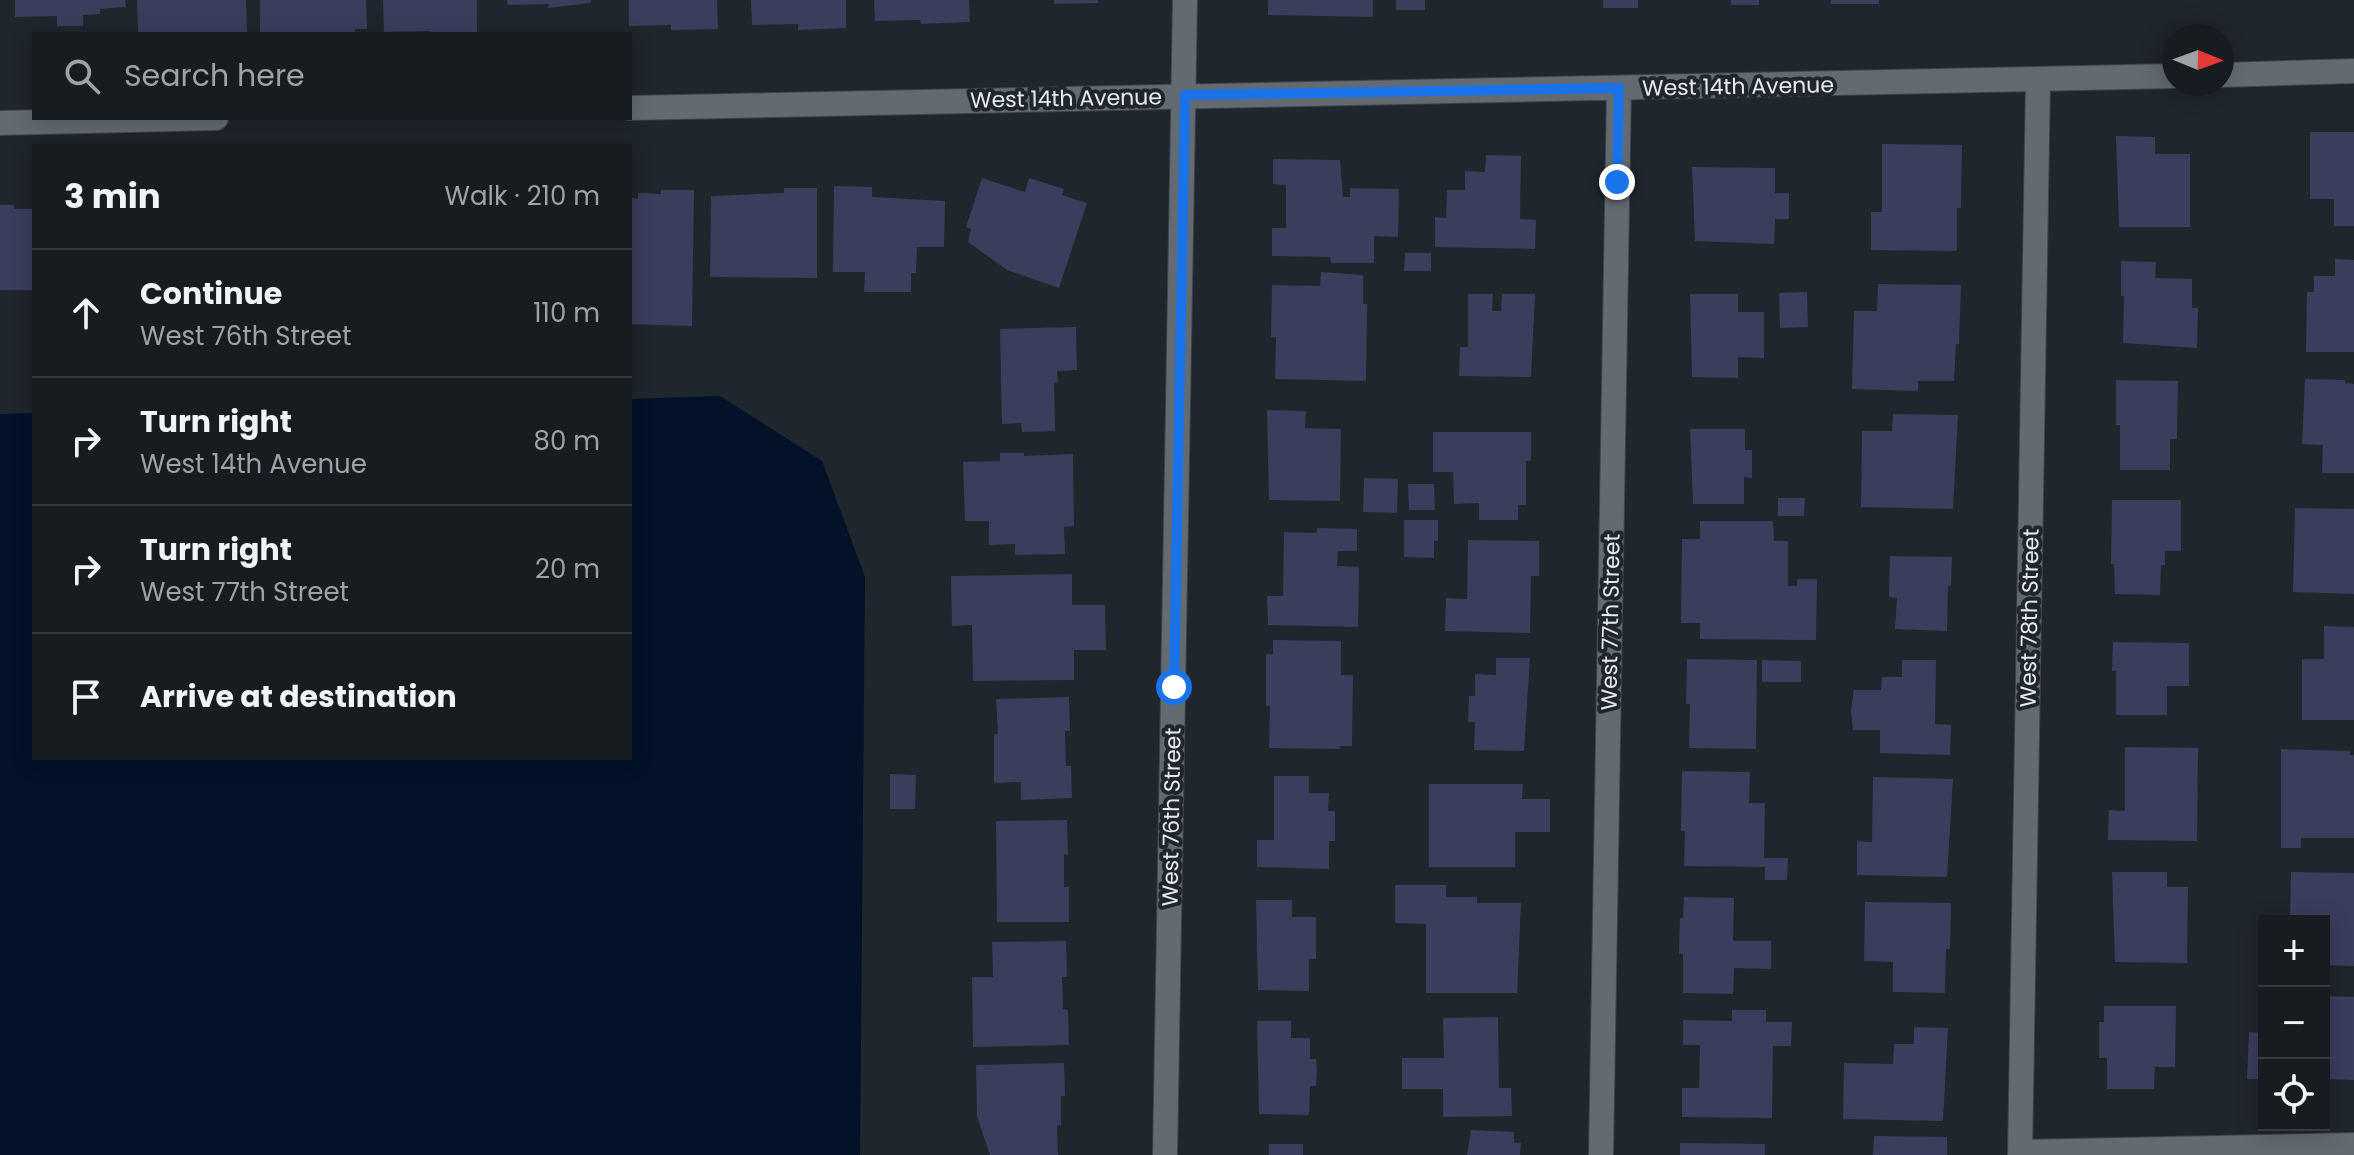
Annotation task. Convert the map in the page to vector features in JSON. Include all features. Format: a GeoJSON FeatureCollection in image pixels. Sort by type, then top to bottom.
{"type":"FeatureCollection","features":[{"type":"Feature","properties":{"kind":"street","name":"West 76th Street"},"geometry":{"type":"LineString","coordinates":[[1165,1155],[1185,0]]}},
{"type":"Feature","properties":{"kind":"street"},"geometry":{"type":"LineString","coordinates":[[2234,75],[2354,71]]}},
{"type":"Feature","properties":{"kind":"street","name":"West 14th Avenue"},"geometry":{"type":"LineString","coordinates":[[632,108],[2162,76]]}},
{"type":"Feature","properties":{"kind":"street","name":"West 78th Street"},"geometry":{"type":"LineString","coordinates":[[2020,1153],[2038,80]]}},
{"type":"Feature","properties":{"kind":"street","name":"West 77th Street"},"geometry":{"type":"LineString","coordinates":[[1601,1155],[1619,88]]}},
{"type":"Feature","properties":{"kind":"street"},"geometry":{"type":"LineString","coordinates":[[0,123],[130,120]]}},
{"type":"Feature","properties":{"kind":"street"},"geometry":{"type":"LineString","coordinates":[[2020,1153],[2354,1145]]}},
{"type":"Feature","properties":{"kind":"water"},"geometry":{"type":"Polygon","coordinates":[[[720,396],[822,461],[865,577],[860,1155],[0,1155],[0,414],[32,413],[32,760],[632,760],[632,399],[720,396]]]}},
{"type":"Feature","properties":{"kind":"building"},"geometry":{"type":"Polygon","coordinates":[[[15,0],[125,0],[126,7],[100,9],[100,14],[83,15],[83,26],[57,26],[57,16],[15,17],[15,0]]]}},
{"type":"Feature","properties":{"kind":"building"},"geometry":{"type":"Polygon","coordinates":[[[137,0],[246,0],[247,32],[138,32],[137,0]]]}},
{"type":"Feature","properties":{"kind":"building"},"geometry":{"type":"Polygon","coordinates":[[[260,0],[366,0],[367,29],[355,29],[356,32],[260,32],[260,0]]]}},
{"type":"Feature","properties":{"kind":"building"},"geometry":{"type":"Polygon","coordinates":[[[383,0],[477,0],[477,32],[384,32],[383,0]]]}},
{"type":"Feature","properties":{"kind":"building"},"geometry":{"type":"Polygon","coordinates":[[[507,0],[591,0],[591,3],[548,8],[549,4],[508,5],[507,0]]]}},
{"type":"Feature","properties":{"kind":"building"},"geometry":{"type":"Polygon","coordinates":[[[629,0],[717,0],[718,29],[671,30],[671,25],[629,26],[629,0]]]}},
{"type":"Feature","properties":{"kind":"building"},"geometry":{"type":"Polygon","coordinates":[[[751,0],[846,0],[846,28],[798,30],[798,24],[752,25],[751,0]]]}},
{"type":"Feature","properties":{"kind":"building"},"geometry":{"type":"Polygon","coordinates":[[[874,0],[969,0],[970,22],[921,24],[920,20],[875,21],[874,0]]]}},
{"type":"Feature","properties":{"kind":"building"},"geometry":{"type":"Polygon","coordinates":[[[1054,0],[1098,0],[1098,3],[1054,4],[1054,0]]]}},
{"type":"Feature","properties":{"kind":"building"},"geometry":{"type":"Polygon","coordinates":[[[1268,0],[1373,0],[1373,17],[1268,15],[1268,0]]]}},
{"type":"Feature","properties":{"kind":"building"},"geometry":{"type":"Polygon","coordinates":[[[1396,0],[1425,0],[1425,10],[1396,10],[1396,0]]]}},
{"type":"Feature","properties":{"kind":"building"},"geometry":{"type":"Polygon","coordinates":[[[1603,0],[1638,0],[1638,8],[1603,8],[1603,0]]]}},
{"type":"Feature","properties":{"kind":"building"},"geometry":{"type":"Polygon","coordinates":[[[1731,0],[1759,0],[1759,5],[1731,5],[1731,0]]]}},
{"type":"Feature","properties":{"kind":"building"},"geometry":{"type":"Polygon","coordinates":[[[1831,0],[1879,0],[1879,4],[1830,4],[1831,0]]]}},
{"type":"Feature","properties":{"kind":"building"},"geometry":{"type":"Polygon","coordinates":[[[2310,132],[2354,132],[2354,226],[2334,226],[2334,199],[2310,199],[2310,132]]]}},
{"type":"Feature","properties":{"kind":"building"},"geometry":{"type":"Polygon","coordinates":[[[2116,136],[2155,137],[2155,154],[2190,154],[2190,227],[2119,227],[2116,136]]]}},
{"type":"Feature","properties":{"kind":"building"},"geometry":{"type":"Polygon","coordinates":[[[1882,144],[1962,145],[1957,251],[1871,250],[1871,212],[1882,212],[1882,144]]]}},
{"type":"Feature","properties":{"kind":"building"},"geometry":{"type":"Polygon","coordinates":[[[1486,155],[1521,156],[1520,219],[1536,220],[1535,249],[1435,247],[1435,217],[1446,218],[1447,190],[1465,190],[1465,171],[1485,172],[1486,155]]]}},
{"type":"Feature","properties":{"kind":"building"},"geometry":{"type":"Polygon","coordinates":[[[1273,159],[1340,160],[1343,197],[1350,197],[1350,188],[1399,189],[1398,237],[1374,236],[1374,263],[1331,263],[1330,257],[1272,256],[1272,228],[1286,228],[1286,185],[1273,184],[1273,159]]]}},
{"type":"Feature","properties":{"kind":"building"},"geometry":{"type":"Polygon","coordinates":[[[1692,167],[1775,168],[1775,193],[1789,193],[1789,219],[1775,219],[1774,244],[1695,241],[1692,167]]]}},
{"type":"Feature","properties":{"kind":"building"},"geometry":{"type":"Polygon","coordinates":[[[982,178],[1025,192],[1029,178],[1064,189],[1062,195],[1087,203],[1059,288],[1007,270],[968,242],[971,229],[966,227],[982,178]]]}},
{"type":"Feature","properties":{"kind":"building"},"geometry":{"type":"Polygon","coordinates":[[[834,186],[872,187],[872,197],[945,201],[944,247],[917,247],[916,273],[911,273],[911,292],[864,292],[865,272],[833,272],[834,186]]]}},
{"type":"Feature","properties":{"kind":"building"},"geometry":{"type":"Polygon","coordinates":[[[784,188],[817,188],[817,278],[710,277],[711,196],[784,193],[784,188]]]}},
{"type":"Feature","properties":{"kind":"building"},"geometry":{"type":"Polygon","coordinates":[[[661,190],[694,190],[692,326],[632,324],[632,198],[638,199],[638,193],[661,194],[661,190]]]}},
{"type":"Feature","properties":{"kind":"building"},"geometry":{"type":"Polygon","coordinates":[[[0,205],[32,209],[32,290],[0,290],[0,205]]]}},
{"type":"Feature","properties":{"kind":"building"},"geometry":{"type":"Polygon","coordinates":[[[1405,253],[1431,253],[1431,271],[1404,271],[1405,253]]]}},
{"type":"Feature","properties":{"kind":"building"},"geometry":{"type":"Polygon","coordinates":[[[2335,259],[2354,260],[2354,352],[2306,352],[2307,292],[2314,292],[2314,276],[2335,276],[2335,259]]]}},
{"type":"Feature","properties":{"kind":"building"},"geometry":{"type":"Polygon","coordinates":[[[2121,261],[2156,262],[2155,278],[2192,279],[2192,308],[2198,308],[2197,348],[2123,343],[2121,261]]]}},
{"type":"Feature","properties":{"kind":"building"},"geometry":{"type":"Polygon","coordinates":[[[1321,272],[1363,275],[1363,304],[1367,304],[1366,381],[1275,379],[1276,337],[1271,337],[1272,285],[1320,286],[1321,272]]]}},
{"type":"Feature","properties":{"kind":"building"},"geometry":{"type":"Polygon","coordinates":[[[1878,284],[1961,285],[1954,381],[1918,381],[1918,391],[1852,389],[1854,311],[1877,311],[1878,284]]]}},
{"type":"Feature","properties":{"kind":"building"},"geometry":{"type":"Polygon","coordinates":[[[1807,292],[1808,327],[1780,328],[1779,293],[1807,292]]]}},
{"type":"Feature","properties":{"kind":"building"},"geometry":{"type":"Polygon","coordinates":[[[1468,294],[1493,294],[1492,311],[1501,311],[1502,294],[1535,294],[1531,377],[1459,376],[1460,347],[1468,347],[1468,294]]]}},
{"type":"Feature","properties":{"kind":"building"},"geometry":{"type":"Polygon","coordinates":[[[1690,294],[1738,294],[1738,312],[1764,312],[1764,358],[1738,357],[1738,378],[1692,377],[1690,294]]]}},
{"type":"Feature","properties":{"kind":"building"},"geometry":{"type":"Polygon","coordinates":[[[1076,327],[1077,370],[1057,371],[1058,383],[1054,383],[1055,431],[1022,432],[1021,423],[1002,424],[1000,329],[1076,327]]]}},
{"type":"Feature","properties":{"kind":"building"},"geometry":{"type":"Polygon","coordinates":[[[2305,379],[2345,380],[2345,383],[2354,384],[2354,473],[2322,473],[2323,445],[2302,444],[2305,379]]]}},
{"type":"Feature","properties":{"kind":"building"},"geometry":{"type":"Polygon","coordinates":[[[2116,380],[2178,381],[2177,439],[2170,439],[2170,470],[2120,470],[2116,380]]]}},
{"type":"Feature","properties":{"kind":"building"},"geometry":{"type":"Polygon","coordinates":[[[1267,410],[1306,411],[1305,428],[1341,429],[1340,501],[1269,500],[1267,410]]]}},
{"type":"Feature","properties":{"kind":"building"},"geometry":{"type":"Polygon","coordinates":[[[1893,414],[1958,415],[1953,509],[1861,507],[1862,431],[1892,431],[1893,414]]]}},
{"type":"Feature","properties":{"kind":"building"},"geometry":{"type":"Polygon","coordinates":[[[1690,429],[1745,429],[1745,450],[1752,450],[1752,478],[1744,477],[1744,504],[1693,504],[1690,429]]]}},
{"type":"Feature","properties":{"kind":"building"},"geometry":{"type":"Polygon","coordinates":[[[1433,432],[1531,432],[1531,461],[1526,461],[1526,505],[1518,505],[1518,520],[1479,520],[1479,503],[1454,504],[1453,472],[1433,472],[1433,432]]]}},
{"type":"Feature","properties":{"kind":"building"},"geometry":{"type":"Polygon","coordinates":[[[1000,453],[1024,453],[1024,456],[1073,454],[1074,526],[1064,527],[1065,554],[1015,555],[1015,544],[989,545],[989,521],[965,521],[963,462],[1000,461],[1000,453]]]}},
{"type":"Feature","properties":{"kind":"building"},"geometry":{"type":"Polygon","coordinates":[[[1364,478],[1398,479],[1397,513],[1363,512],[1364,478]]]}},
{"type":"Feature","properties":{"kind":"building"},"geometry":{"type":"Polygon","coordinates":[[[1408,484],[1434,484],[1435,510],[1409,510],[1408,484]]]}},
{"type":"Feature","properties":{"kind":"building"},"geometry":{"type":"Polygon","coordinates":[[[1778,498],[1805,498],[1804,516],[1778,516],[1778,498]]]}},
{"type":"Feature","properties":{"kind":"building"},"geometry":{"type":"Polygon","coordinates":[[[2112,500],[2181,500],[2181,551],[2165,551],[2160,595],[2115,594],[2114,564],[2111,564],[2112,500]]]}},
{"type":"Feature","properties":{"kind":"building"},"geometry":{"type":"Polygon","coordinates":[[[2295,508],[2354,509],[2354,594],[2293,592],[2295,508]]]}},
{"type":"Feature","properties":{"kind":"building"},"geometry":{"type":"Polygon","coordinates":[[[1404,520],[1438,520],[1434,558],[1404,557],[1404,520]]]}},
{"type":"Feature","properties":{"kind":"building"},"geometry":{"type":"Polygon","coordinates":[[[1700,521],[1773,521],[1774,541],[1788,541],[1788,586],[1797,586],[1797,579],[1817,579],[1816,640],[1700,639],[1700,623],[1681,623],[1682,539],[1700,539],[1700,521]]]}},
{"type":"Feature","properties":{"kind":"building"},"geometry":{"type":"Polygon","coordinates":[[[1317,528],[1357,529],[1357,551],[1338,551],[1337,566],[1359,567],[1358,627],[1268,625],[1267,596],[1283,596],[1284,532],[1317,533],[1317,528]]]}},
{"type":"Feature","properties":{"kind":"building"},"geometry":{"type":"Polygon","coordinates":[[[1468,540],[1539,541],[1539,576],[1531,576],[1530,633],[1445,631],[1446,598],[1467,599],[1468,540]]]}},
{"type":"Feature","properties":{"kind":"building"},"geometry":{"type":"Polygon","coordinates":[[[1890,556],[1952,557],[1947,631],[1895,629],[1897,598],[1889,597],[1890,556]]]}},
{"type":"Feature","properties":{"kind":"building"},"geometry":{"type":"Polygon","coordinates":[[[1072,574],[1072,605],[1105,605],[1106,650],[1074,650],[1074,680],[973,681],[972,625],[952,626],[951,576],[1072,574]]]}},
{"type":"Feature","properties":{"kind":"building"},"geometry":{"type":"Polygon","coordinates":[[[2324,626],[2354,627],[2354,720],[2302,720],[2302,659],[2324,659],[2324,626]]]}},
{"type":"Feature","properties":{"kind":"building"},"geometry":{"type":"Polygon","coordinates":[[[1273,640],[1341,641],[1341,675],[1353,675],[1352,746],[1340,746],[1340,749],[1269,748],[1266,654],[1273,654],[1273,640]]]}},
{"type":"Feature","properties":{"kind":"building"},"geometry":{"type":"Polygon","coordinates":[[[2113,642],[2189,643],[2189,686],[2167,686],[2167,715],[2116,715],[2113,642]]]}},
{"type":"Feature","properties":{"kind":"building"},"geometry":{"type":"Polygon","coordinates":[[[1496,658],[1530,658],[1524,751],[1474,750],[1475,722],[1468,722],[1469,696],[1475,696],[1475,674],[1496,675],[1496,658]]]}},
{"type":"Feature","properties":{"kind":"building"},"geometry":{"type":"Polygon","coordinates":[[[1687,659],[1757,660],[1756,749],[1689,748],[1687,659]]]}},
{"type":"Feature","properties":{"kind":"building"},"geometry":{"type":"Polygon","coordinates":[[[1762,660],[1801,661],[1801,682],[1762,682],[1762,660]]]}},
{"type":"Feature","properties":{"kind":"building"},"geometry":{"type":"Polygon","coordinates":[[[1902,660],[1936,660],[1935,724],[1951,725],[1950,755],[1880,753],[1880,730],[1853,730],[1851,710],[1854,690],[1881,690],[1882,677],[1902,677],[1902,660]]]}},
{"type":"Feature","properties":{"kind":"building"},"geometry":{"type":"Polygon","coordinates":[[[1069,697],[1070,731],[1065,731],[1066,766],[1071,766],[1072,798],[1021,800],[1021,782],[994,783],[994,734],[998,734],[996,699],[1069,697]]]}},
{"type":"Feature","properties":{"kind":"building"},"geometry":{"type":"Polygon","coordinates":[[[2125,747],[2198,748],[2197,841],[2108,840],[2109,810],[2125,811],[2125,747]]]}},
{"type":"Feature","properties":{"kind":"building"},"geometry":{"type":"Polygon","coordinates":[[[2281,749],[2350,751],[2350,755],[2354,755],[2354,838],[2301,838],[2301,848],[2281,848],[2281,749]]]}},
{"type":"Feature","properties":{"kind":"building"},"geometry":{"type":"Polygon","coordinates":[[[1682,771],[1750,772],[1749,803],[1765,803],[1764,858],[1788,858],[1787,880],[1765,880],[1765,867],[1684,866],[1682,771]]]}},
{"type":"Feature","properties":{"kind":"building"},"geometry":{"type":"Polygon","coordinates":[[[890,774],[916,775],[915,809],[890,809],[890,774]]]}},
{"type":"Feature","properties":{"kind":"building"},"geometry":{"type":"Polygon","coordinates":[[[1274,776],[1309,776],[1309,793],[1329,793],[1328,811],[1335,811],[1335,841],[1329,841],[1329,869],[1257,867],[1257,840],[1274,840],[1274,776]]]}},
{"type":"Feature","properties":{"kind":"building"},"geometry":{"type":"Polygon","coordinates":[[[1873,777],[1953,779],[1947,877],[1857,875],[1857,841],[1872,842],[1873,777]]]}},
{"type":"Feature","properties":{"kind":"building"},"geometry":{"type":"Polygon","coordinates":[[[1429,784],[1523,784],[1522,799],[1550,799],[1550,832],[1515,832],[1515,867],[1429,867],[1429,784]]]}},
{"type":"Feature","properties":{"kind":"building"},"geometry":{"type":"Polygon","coordinates":[[[1067,820],[1068,855],[1064,854],[1064,887],[1069,887],[1069,922],[997,922],[996,821],[1067,820]]]}},
{"type":"Feature","properties":{"kind":"building"},"geometry":{"type":"Polygon","coordinates":[[[2112,872],[2167,872],[2167,887],[2188,887],[2187,963],[2115,962],[2112,872]]]}},
{"type":"Feature","properties":{"kind":"building"},"geometry":{"type":"Polygon","coordinates":[[[2291,872],[2354,873],[2354,966],[2330,965],[2330,915],[2290,915],[2291,872]]]}},
{"type":"Feature","properties":{"kind":"building"},"geometry":{"type":"Polygon","coordinates":[[[1395,885],[1446,885],[1446,897],[1477,897],[1477,903],[1521,903],[1517,993],[1426,993],[1426,924],[1395,923],[1395,885]]]}},
{"type":"Feature","properties":{"kind":"building"},"geometry":{"type":"Polygon","coordinates":[[[1684,897],[1734,898],[1733,941],[1771,941],[1771,969],[1734,968],[1733,994],[1683,993],[1683,954],[1679,954],[1684,897]]]}},
{"type":"Feature","properties":{"kind":"building"},"geometry":{"type":"Polygon","coordinates":[[[1256,900],[1292,900],[1292,917],[1316,917],[1316,959],[1309,959],[1309,991],[1258,990],[1256,900]]]}},
{"type":"Feature","properties":{"kind":"building"},"geometry":{"type":"Polygon","coordinates":[[[1865,902],[1951,903],[1945,993],[1893,992],[1893,962],[1864,961],[1865,902]]]}},
{"type":"Feature","properties":{"kind":"building"},"geometry":{"type":"Polygon","coordinates":[[[1066,941],[1067,977],[1062,977],[1063,1009],[1068,1010],[1069,1045],[973,1047],[972,977],[993,977],[992,942],[1066,941]]]}},
{"type":"Feature","properties":{"kind":"building"},"geometry":{"type":"Polygon","coordinates":[[[2330,996],[2354,997],[2354,1080],[2330,1079],[2330,996]]]}},
{"type":"Feature","properties":{"kind":"building"},"geometry":{"type":"Polygon","coordinates":[[[2104,1006],[2176,1006],[2175,1067],[2155,1067],[2154,1089],[2107,1089],[2107,1058],[2099,1058],[2099,1022],[2104,1022],[2104,1006]]]}},
{"type":"Feature","properties":{"kind":"building"},"geometry":{"type":"Polygon","coordinates":[[[1732,1010],[1766,1010],[1766,1022],[1792,1022],[1791,1046],[1773,1046],[1772,1118],[1682,1117],[1682,1088],[1699,1088],[1700,1045],[1683,1045],[1683,1020],[1732,1021],[1732,1010]]]}},
{"type":"Feature","properties":{"kind":"building"},"geometry":{"type":"Polygon","coordinates":[[[1498,1017],[1499,1088],[1511,1088],[1512,1116],[1443,1117],[1443,1089],[1402,1089],[1402,1058],[1444,1058],[1443,1018],[1498,1017]]]}},
{"type":"Feature","properties":{"kind":"building"},"geometry":{"type":"Polygon","coordinates":[[[1257,1021],[1291,1021],[1291,1038],[1310,1038],[1310,1059],[1316,1059],[1317,1073],[1316,1086],[1310,1086],[1309,1115],[1259,1114],[1257,1021]]]}},
{"type":"Feature","properties":{"kind":"building"},"geometry":{"type":"Polygon","coordinates":[[[1914,1027],[1948,1028],[1943,1121],[1843,1119],[1844,1063],[1893,1064],[1894,1044],[1914,1044],[1914,1027]]]}},
{"type":"Feature","properties":{"kind":"building"},"geometry":{"type":"Polygon","coordinates":[[[2249,1032],[2258,1033],[2258,1079],[2247,1079],[2249,1032]]]}},
{"type":"Feature","properties":{"kind":"building"},"geometry":{"type":"Polygon","coordinates":[[[1064,1063],[1065,1096],[1061,1096],[1061,1125],[1057,1125],[1058,1155],[990,1155],[977,1116],[976,1065],[1064,1063]]]}},
{"type":"Feature","properties":{"kind":"building"},"geometry":{"type":"Polygon","coordinates":[[[1471,1130],[1514,1132],[1514,1143],[1521,1143],[1520,1155],[1467,1155],[1471,1130]]]}},
{"type":"Feature","properties":{"kind":"building"},"geometry":{"type":"Polygon","coordinates":[[[1874,1136],[1947,1137],[1947,1155],[1873,1155],[1874,1136]]]}},
{"type":"Feature","properties":{"kind":"building"},"geometry":{"type":"Polygon","coordinates":[[[1680,1143],[1765,1144],[1765,1155],[1680,1155],[1680,1143]]]}},
{"type":"Feature","properties":{"kind":"building"},"geometry":{"type":"Polygon","coordinates":[[[1269,1144],[1303,1144],[1303,1155],[1269,1155],[1269,1144]]]}},
{"type":"Feature","properties":{"kind":"route"},"geometry":{"type":"LineString","coordinates":[[1174,687],[1185,95],[1619,88],[1617,182]]}}]}
